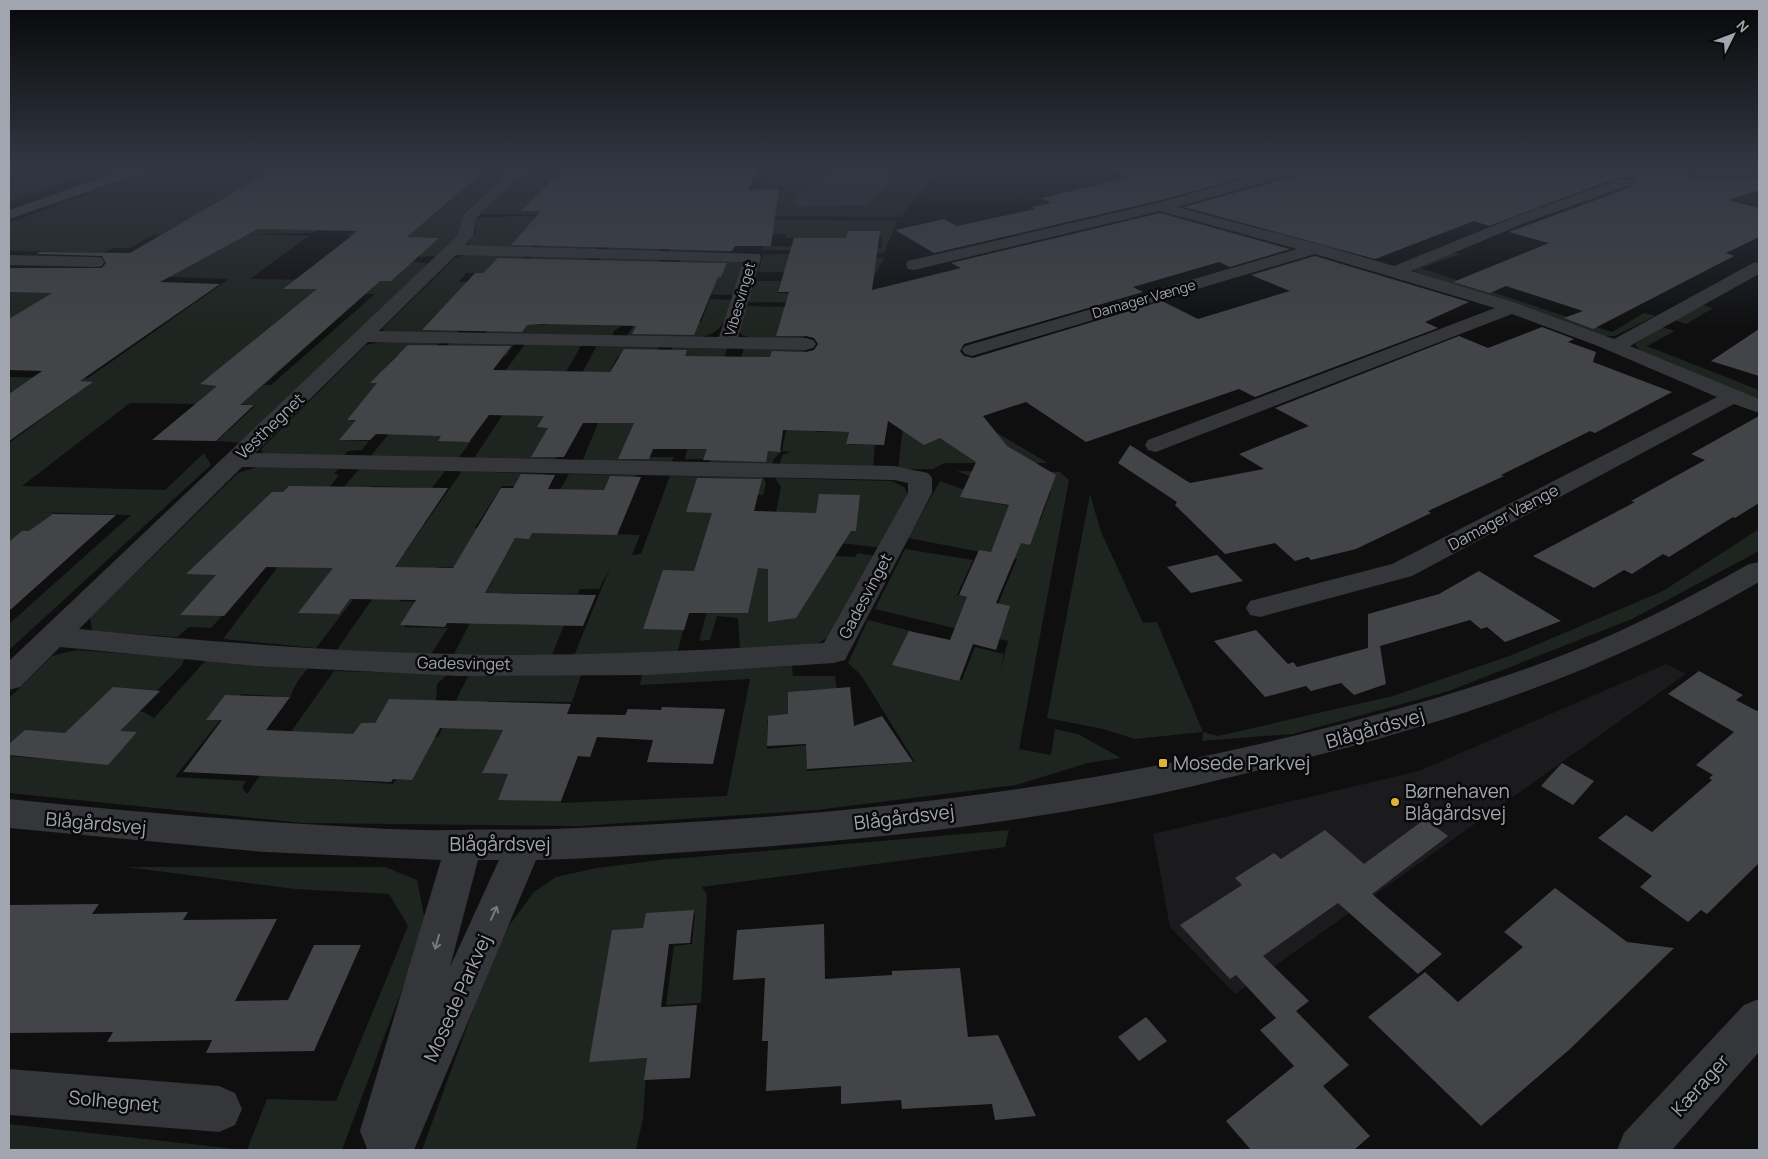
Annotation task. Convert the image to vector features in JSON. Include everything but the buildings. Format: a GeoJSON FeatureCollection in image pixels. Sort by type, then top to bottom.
{"type":"FeatureCollection","features":[{"type":"Feature","properties":{"kind":"street","name":"Vesthegnet"},"geometry":{"type":"LineString","coordinates":[[9,679],[452,250],[465,237],[468,221]]}},
{"type":"Feature","properties":{"kind":"street"},"geometry":{"type":"LineString","coordinates":[[914,265],[1100,221]]}},
{"type":"Feature","properties":{"kind":"street"},"geometry":{"type":"LineString","coordinates":[[1214,221],[1396,271],[1511,308],[1615,346],[1759,407]]}},
{"type":"Feature","properties":{"kind":"street"},"geometry":{"type":"LineString","coordinates":[[1396,271],[1519,221]]}},
{"type":"Feature","properties":{"kind":"street","name":"Damager Vænge"},"geometry":{"type":"LineString","coordinates":[[972,350],[1316,248]]}},
{"type":"Feature","properties":{"kind":"street","name":"Vibesvinget"},"geometry":{"type":"LineString","coordinates":[[452,250],[753,257],[727,343]]}},
{"type":"Feature","properties":{"kind":"street"},"geometry":{"type":"LineString","coordinates":[[9,260],[96,262]]}},
{"type":"Feature","properties":{"kind":"street"},"geometry":{"type":"LineString","coordinates":[[1615,346],[1759,267]]}},
{"type":"Feature","properties":{"kind":"street"},"geometry":{"type":"LineString","coordinates":[[1156,445],[1511,308]]}},
{"type":"Feature","properties":{"kind":"street","name":"Vibesvinget"},"geometry":{"type":"LineString","coordinates":[[363,336],[806,344]]}},
{"type":"Feature","properties":{"kind":"street","name":"Damager Vænge"},"geometry":{"type":"LineString","coordinates":[[1260,608],[1402,570],[1734,396]]}},
{"type":"Feature","properties":{"kind":"street","name":"Gadesvinget"},"geometry":{"type":"LineString","coordinates":[[53,636],[257,656],[459,664],[650,664],[834,652],[920,493],[920,478],[894,473],[235,460]]}},
{"type":"Feature","properties":{"kind":"street","name":"Blågårdsvej"},"geometry":{"type":"LineString","coordinates":[[9,814],[205,833],[358,842],[524,846],[782,831],[927,815],[1094,792],[1172,778],[1347,737],[1498,692],[1623,642],[1724,592],[1759,570]]}},
{"type":"Feature","properties":{"kind":"street","name":"Mosede Parkvej"},"geometry":{"type":"LineString","coordinates":[[378,1150],[464,844]]}},
{"type":"Feature","properties":{"kind":"street","name":"Mosede Parkvej"},"geometry":{"type":"LineString","coordinates":[[390,1150],[524,846]]}},
{"type":"Feature","properties":{"kind":"street","name":"Kærager"},"geometry":{"type":"LineString","coordinates":[[1641,1150],[1759,1020]]}},
{"type":"Feature","properties":{"kind":"street","name":"Solhegnet"},"geometry":{"type":"LineString","coordinates":[[9,1092],[220,1109]]}},
{"type":"Feature","properties":{"kind":"shaded area"},"geometry":{"type":"Polygon","coordinates":[[[14,221],[193,221],[171,234],[153,235],[130,248],[113,248],[103,253],[9,251],[9,223],[14,221]]]}},
{"type":"Feature","properties":{"kind":"shaded area"},"geometry":{"type":"Polygon","coordinates":[[[233,221],[281,221],[269,229],[309,230],[322,227],[313,233],[247,234],[309,236],[250,279],[390,281],[413,261],[430,264],[244,443],[217,441],[256,405],[130,403],[22,486],[165,490],[204,453],[211,465],[9,650],[9,624],[131,515],[33,512],[54,513],[9,551],[9,443],[91,383],[40,381],[9,402],[9,377],[88,378],[229,279],[141,276],[233,221]],[[365,294],[264,385],[271,385],[375,294],[365,294]]]}},
{"type":"Feature","properties":{"kind":"shaded area"},"geometry":{"type":"Polygon","coordinates":[[[333,221],[386,221],[382,224],[423,224],[426,221],[462,221],[457,236],[440,256],[418,257],[437,238],[346,237],[355,230],[323,228],[333,221]]]}},
{"type":"Feature","properties":{"kind":"shaded area"},"geometry":{"type":"Polygon","coordinates":[[[476,221],[562,221],[530,224],[514,242],[537,242],[532,247],[467,246],[476,232],[476,221]]]}},
{"type":"Feature","properties":{"kind":"shaded area"},"geometry":{"type":"Polygon","coordinates":[[[563,221],[627,221],[596,250],[540,249],[563,221]]]}},
{"type":"Feature","properties":{"kind":"shaded area"},"geometry":{"type":"Polygon","coordinates":[[[627,221],[897,221],[884,253],[859,252],[860,248],[881,248],[882,238],[875,237],[876,232],[849,231],[843,245],[816,250],[762,250],[763,246],[814,247],[816,238],[785,238],[786,234],[741,233],[731,252],[669,251],[672,248],[663,242],[660,252],[606,250],[627,221]]]}},
{"type":"Feature","properties":{"kind":"shaded area"},"geometry":{"type":"Polygon","coordinates":[[[1452,252],[1461,254],[1421,268],[1612,332],[1644,313],[1655,316],[1615,336],[1603,336],[1415,272],[1413,268],[1452,252]]]}},
{"type":"Feature","properties":{"kind":"shaded area"},"geometry":{"type":"Polygon","coordinates":[[[467,254],[525,255],[518,264],[491,264],[483,273],[466,273],[459,282],[502,282],[534,255],[592,256],[588,260],[577,292],[601,256],[660,257],[657,266],[669,279],[680,258],[739,261],[744,264],[734,295],[650,294],[671,322],[701,322],[710,299],[733,300],[720,328],[703,337],[626,337],[639,317],[590,316],[585,325],[622,326],[614,331],[612,337],[485,334],[490,324],[545,325],[560,306],[459,330],[456,334],[388,333],[382,329],[455,258],[467,254]]]}},
{"type":"Feature","properties":{"kind":"shaded area"},"geometry":{"type":"Polygon","coordinates":[[[763,255],[852,255],[884,258],[860,303],[846,337],[805,336],[803,340],[750,338],[742,335],[738,330],[746,306],[785,307],[783,318],[841,318],[842,308],[853,308],[854,303],[747,302],[756,281],[781,281],[777,293],[832,294],[835,283],[828,281],[829,273],[758,272],[763,255]]]}},
{"type":"Feature","properties":{"kind":"shaded area"},"geometry":{"type":"Polygon","coordinates":[[[27,283],[72,284],[9,321],[9,294],[27,283]]]}},
{"type":"Feature","properties":{"kind":"shaded area"},"geometry":{"type":"Polygon","coordinates":[[[1703,305],[1713,308],[1686,324],[1675,320],[1703,305]]]}},
{"type":"Feature","properties":{"kind":"shaded area"},"geometry":{"type":"Polygon","coordinates":[[[1662,327],[1675,331],[1647,346],[1759,390],[1759,400],[1641,352],[1635,344],[1662,327]]]}},
{"type":"Feature","properties":{"kind":"shaded area"},"geometry":{"type":"Polygon","coordinates":[[[383,341],[440,342],[427,356],[397,355],[371,383],[402,383],[451,342],[515,343],[506,356],[475,355],[458,373],[502,375],[526,343],[582,344],[566,372],[574,388],[597,345],[659,346],[655,356],[618,356],[603,384],[671,350],[673,345],[727,347],[725,357],[740,361],[744,347],[806,347],[802,360],[958,410],[1048,463],[944,463],[933,469],[898,469],[905,409],[818,419],[816,432],[850,432],[849,445],[875,445],[873,468],[779,466],[782,455],[791,452],[782,451],[773,460],[773,466],[707,466],[710,460],[723,459],[685,459],[687,449],[782,450],[788,422],[699,433],[621,457],[674,457],[670,464],[582,462],[598,423],[592,405],[554,461],[473,460],[511,402],[442,441],[471,441],[458,459],[369,458],[416,401],[360,407],[348,420],[359,421],[342,440],[369,441],[362,450],[348,451],[342,457],[264,456],[261,449],[366,345],[383,341]]]}},
{"type":"Feature","properties":{"kind":"shaded area"},"geometry":{"type":"Polygon","coordinates":[[[258,467],[338,469],[334,474],[339,475],[284,548],[211,628],[189,627],[177,637],[92,631],[90,618],[238,473],[258,467]]]}},
{"type":"Feature","properties":{"kind":"shaded area"},"geometry":{"type":"Polygon","coordinates":[[[360,468],[445,471],[432,488],[372,486],[354,508],[394,546],[316,648],[223,639],[296,543],[360,468]]]}},
{"type":"Feature","properties":{"kind":"shaded area"},"geometry":{"type":"Polygon","coordinates":[[[462,471],[546,474],[543,479],[512,479],[528,480],[524,486],[502,486],[475,528],[513,530],[559,492],[569,474],[636,475],[629,493],[576,533],[640,535],[632,555],[641,554],[670,476],[763,477],[766,483],[763,495],[697,494],[691,509],[776,512],[781,487],[775,478],[892,481],[904,487],[908,495],[883,548],[850,544],[814,543],[821,555],[855,557],[858,553],[875,556],[832,635],[815,645],[740,652],[738,618],[717,616],[710,640],[699,641],[722,556],[701,555],[677,655],[573,658],[610,568],[599,589],[580,589],[577,594],[499,593],[483,624],[564,625],[552,655],[454,654],[495,575],[482,568],[438,567],[431,577],[414,577],[399,601],[419,602],[404,627],[448,628],[430,656],[336,651],[462,471]]]}},
{"type":"Feature","properties":{"kind":"shaded area"},"geometry":{"type":"Polygon","coordinates":[[[957,471],[1060,472],[1069,480],[1019,749],[1051,755],[1055,729],[1078,734],[1121,758],[1088,763],[1016,785],[816,810],[580,826],[302,823],[9,793],[9,756],[84,762],[131,711],[144,712],[154,718],[147,726],[206,660],[308,668],[297,682],[290,697],[241,694],[175,777],[246,781],[242,787],[247,794],[334,671],[448,674],[437,684],[436,701],[389,699],[375,723],[361,723],[350,739],[299,777],[393,784],[396,779],[412,780],[418,738],[438,737],[469,674],[581,675],[572,702],[487,701],[473,729],[503,730],[483,773],[546,776],[537,800],[561,801],[561,803],[727,796],[750,679],[640,685],[642,674],[792,666],[793,676],[835,676],[837,689],[806,690],[804,716],[767,719],[767,749],[808,745],[807,771],[915,762],[861,675],[848,663],[868,620],[911,631],[896,665],[962,680],[975,647],[1004,654],[1000,673],[1008,641],[875,609],[905,549],[973,560],[957,595],[998,604],[1017,559],[908,538],[940,481],[965,490],[962,497],[1010,506],[1007,515],[1040,521],[1051,491],[972,477],[957,471]]]}},
{"type":"Feature","properties":{"kind":"shaded area"},"geometry":{"type":"Polygon","coordinates":[[[1090,494],[1101,532],[1143,623],[1157,622],[1203,732],[1135,739],[1103,729],[1047,718],[1090,494]]]}},
{"type":"Feature","properties":{"kind":"shaded area"},"geometry":{"type":"Polygon","coordinates":[[[1759,529],[1759,551],[1632,619],[1449,691],[1293,734],[1202,741],[1203,732],[1218,736],[1393,696],[1512,655],[1663,591],[1759,529]]]}},
{"type":"Feature","properties":{"kind":"shaded area"},"geometry":{"type":"Polygon","coordinates":[[[76,650],[185,658],[182,665],[155,693],[68,737],[27,734],[9,751],[9,698],[52,656],[76,650]]]}},
{"type":"Feature","properties":{"kind":"shaded area","name":"Børnehaven Blågårdsvej"},"geometry":{"type":"Polygon","coordinates":[[[1666,664],[1686,674],[1235,994],[1170,927],[1153,834],[1419,771],[1666,664]]]}},
{"type":"Feature","properties":{"kind":"shaded area"},"geometry":{"type":"Polygon","coordinates":[[[1009,830],[1005,847],[702,887],[707,895],[701,1003],[666,1005],[674,946],[692,944],[695,913],[666,915],[593,1061],[647,1058],[643,1118],[636,1150],[422,1150],[499,939],[534,892],[556,877],[597,868],[660,860],[1009,830]]]}},
{"type":"Feature","properties":{"kind":"shaded area"},"geometry":{"type":"Polygon","coordinates":[[[127,867],[385,867],[417,880],[426,925],[342,1150],[247,1150],[267,1099],[336,1101],[408,926],[389,894],[295,889],[127,867]]]}},
{"type":"Feature","properties":{"kind":"shaded area"},"geometry":{"type":"Polygon","coordinates":[[[9,1124],[245,1150],[9,1150],[9,1124]]]}},
{"type":"Feature","properties":{"kind":"place","name":"Mosede Parkvej"},"geometry":{"type":"Point","coordinates":[1163,763]}},
{"type":"Feature","properties":{"kind":"place","name":"Børnehaven Blågårdsvej"},"geometry":{"type":"Point","coordinates":[1395,802]}}]}
